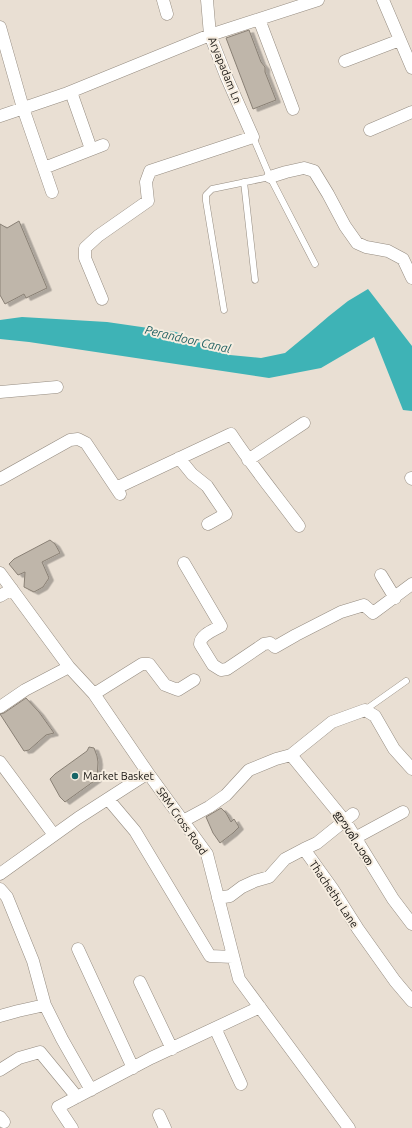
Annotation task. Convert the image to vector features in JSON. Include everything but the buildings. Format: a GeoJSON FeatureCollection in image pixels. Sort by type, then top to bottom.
{"type":"FeatureCollection","features":[{"type":"Feature","properties":{"kind":"street"},"geometry":{"type":"LineString","coordinates":[[163,0],[167,14]]}},
{"type":"Feature","properties":{"kind":"street","name":"Aryapadam Ln"},"geometry":{"type":"LineString","coordinates":[[207,0],[210,35],[253,137]]}},
{"type":"Feature","properties":{"kind":"street"},"geometry":{"type":"LineString","coordinates":[[0,116],[71,92],[210,35],[318,0]]}},
{"type":"Feature","properties":{"kind":"street"},"geometry":{"type":"LineString","coordinates":[[383,0],[412,68]]}},
{"type":"Feature","properties":{"kind":"street"},"geometry":{"type":"LineString","coordinates":[[259,19],[293,109]]}},
{"type":"Feature","properties":{"kind":"street"},"geometry":{"type":"LineString","coordinates":[[0,26],[23,108],[52,192]]}},
{"type":"Feature","properties":{"kind":"street"},"geometry":{"type":"LineString","coordinates":[[345,61],[400,40]]}},
{"type":"Feature","properties":{"kind":"street"},"geometry":{"type":"LineString","coordinates":[[71,92],[91,149]]}},
{"type":"Feature","properties":{"kind":"street"},"geometry":{"type":"LineString","coordinates":[[370,130],[412,112]]}},
{"type":"Feature","properties":{"kind":"street"},"geometry":{"type":"LineString","coordinates":[[102,299],[85,258],[85,248],[98,236],[148,201],[146,182],[150,171],[253,137]]}},
{"type":"Feature","properties":{"kind":"street"},"geometry":{"type":"LineString","coordinates":[[44,168],[103,145]]}},
{"type":"Feature","properties":{"kind":"street"},"geometry":{"type":"LineString","coordinates":[[270,177],[304,168],[314,171],[345,226],[357,243],[366,247],[388,251],[403,258],[412,278]]}},
{"type":"Feature","properties":{"kind":"street"},"geometry":{"type":"LineString","coordinates":[[0,392],[57,387]]}},
{"type":"Feature","properties":{"kind":"street"},"geometry":{"type":"LineString","coordinates":[[248,460],[304,423]]}},
{"type":"Feature","properties":{"kind":"street"},"geometry":{"type":"LineString","coordinates":[[0,479],[70,440],[78,439],[86,443],[118,492],[179,458],[230,434],[248,460],[299,526]]}},
{"type":"Feature","properties":{"kind":"street"},"geometry":{"type":"LineString","coordinates":[[179,458],[192,474],[207,486],[226,514],[208,524]]}},
{"type":"Feature","properties":{"kind":"street"},"geometry":{"type":"LineString","coordinates":[[184,563],[222,626],[203,637],[200,642],[213,665],[221,670],[227,668],[264,644],[270,643],[275,647],[340,612],[364,605],[373,614],[412,584]]}},
{"type":"Feature","properties":{"kind":"street","name":"SRM Cross Road"},"geometry":{"type":"LineString","coordinates":[[0,573],[69,667],[94,694],[148,773],[207,854],[239,979],[346,1124]]}},
{"type":"Feature","properties":{"kind":"street"},"geometry":{"type":"LineString","coordinates":[[381,575],[395,598]]}},
{"type":"Feature","properties":{"kind":"street"},"geometry":{"type":"LineString","coordinates":[[0,596],[12,589]]}},
{"type":"Feature","properties":{"kind":"street"},"geometry":{"type":"LineString","coordinates":[[94,694],[142,664],[149,664],[165,685],[178,690],[194,680]]}},
{"type":"Feature","properties":{"kind":"street"},"geometry":{"type":"LineString","coordinates":[[0,707],[25,690],[69,667]]}},
{"type":"Feature","properties":{"kind":"street"},"geometry":{"type":"LineString","coordinates":[[183,821],[209,807],[226,795],[249,770],[276,759],[292,755],[332,722],[365,710],[375,716],[394,749],[412,769]]}},
{"type":"Feature","properties":{"kind":"street","name":"ഈശി പാത"},"geometry":{"type":"LineString","coordinates":[[292,755],[349,818],[356,838],[393,899],[407,908],[412,924]]}},
{"type":"Feature","properties":{"kind":"street"},"geometry":{"type":"LineString","coordinates":[[0,762],[54,836]]}},
{"type":"Feature","properties":{"kind":"street"},"geometry":{"type":"LineString","coordinates":[[0,874],[148,773]]}},
{"type":"Feature","properties":{"kind":"street"},"geometry":{"type":"LineString","coordinates":[[108,799],[134,831],[210,956],[233,957]]}},
{"type":"Feature","properties":{"kind":"street"},"geometry":{"type":"LineString","coordinates":[[356,838],[403,812]]}},
{"type":"Feature","properties":{"kind":"street"},"geometry":{"type":"LineString","coordinates":[[304,849],[317,843],[349,818]]}},
{"type":"Feature","properties":{"kind":"street","name":"Thachethu Lane"},"geometry":{"type":"LineString","coordinates":[[218,898],[230,896],[242,887],[269,877],[285,859],[304,849],[332,888],[358,929],[395,981],[412,1001]]}},
{"type":"Feature","properties":{"kind":"street"},"geometry":{"type":"LineString","coordinates":[[0,889],[7,898],[33,961],[45,1005],[62,1040],[91,1090]]}},
{"type":"Feature","properties":{"kind":"street"},"geometry":{"type":"LineString","coordinates":[[78,949],[133,1068]]}},
{"type":"Feature","properties":{"kind":"street"},"geometry":{"type":"LineString","coordinates":[[140,982],[172,1049]]}},
{"type":"Feature","properties":{"kind":"street"},"geometry":{"type":"LineString","coordinates":[[0,1016],[45,1005]]}},
{"type":"Feature","properties":{"kind":"street"},"geometry":{"type":"LineString","coordinates":[[72,1128],[58,1107],[133,1068],[260,1007]]}},
{"type":"Feature","properties":{"kind":"street"},"geometry":{"type":"LineString","coordinates":[[215,1028],[241,1084]]}},
{"type":"Feature","properties":{"kind":"street"},"geometry":{"type":"LineString","coordinates":[[0,1070],[19,1058],[40,1052],[77,1097]]}},
{"type":"Feature","properties":{"kind":"street"},"geometry":{"type":"LineString","coordinates":[[159,1115],[165,1128]]}},
{"type":"Feature","properties":{"kind":"street"},"geometry":{"type":"LineString","coordinates":[[334,1128],[346,1124]]}},
{"type":"Feature","properties":{"kind":"lane"},"geometry":{"type":"LineString","coordinates":[[253,137],[270,177],[315,264]]}},
{"type":"Feature","properties":{"kind":"lane"},"geometry":{"type":"LineString","coordinates":[[224,310],[206,195],[212,188],[270,177]]}},
{"type":"Feature","properties":{"kind":"lane"},"geometry":{"type":"LineString","coordinates":[[244,182],[255,280]]}},
{"type":"Feature","properties":{"kind":"lane"},"geometry":{"type":"LineString","coordinates":[[365,710],[406,681]]}},
{"type":"Feature","properties":{"kind":"water","name":"Perandoor Canal"},"geometry":{"type":"Polygon","coordinates":[[[368,289],[412,346],[412,411],[403,410],[374,337],[321,368],[269,378],[0,339],[0,320],[22,317],[107,322],[176,332],[230,355],[261,358],[285,353],[348,301],[368,289]]]}},
{"type":"Feature","properties":{"kind":"place","name":"Market Basket"},"geometry":{"type":"Point","coordinates":[75,776]}}]}
